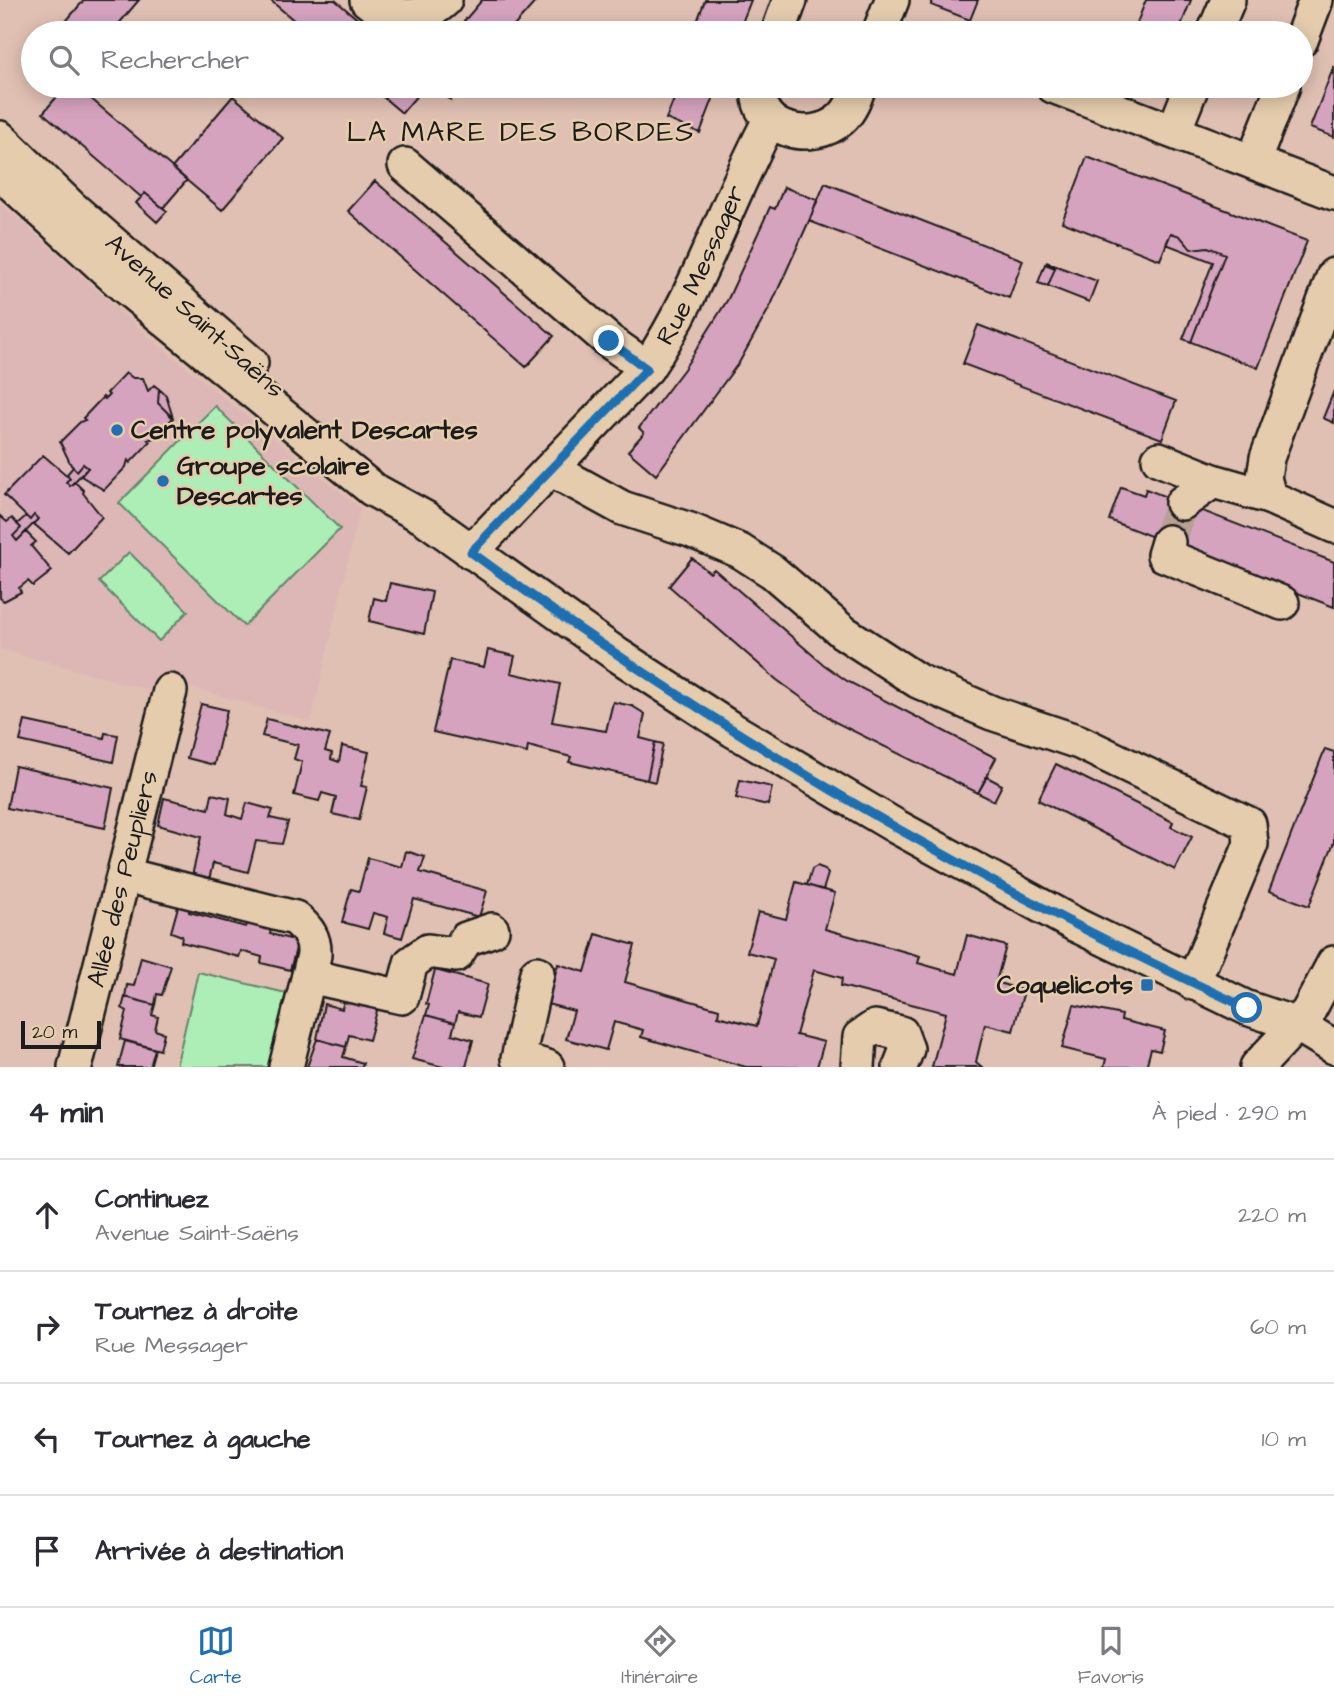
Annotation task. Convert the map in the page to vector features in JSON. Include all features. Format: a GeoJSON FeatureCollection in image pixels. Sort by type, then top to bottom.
{"type":"FeatureCollection","features":[{"type":"Feature","properties":{"kind":"street"},"geometry":{"type":"LineString","coordinates":[[367,0],[381,12],[402,17],[420,16],[445,0]]}},
{"type":"Feature","properties":{"kind":"street"},"geometry":{"type":"LineString","coordinates":[[782,21],[790,0]]}},
{"type":"Feature","properties":{"kind":"street"},"geometry":{"type":"LineString","coordinates":[[1219,21],[1228,0]]}},
{"type":"Feature","properties":{"kind":"street"},"geometry":{"type":"LineString","coordinates":[[1308,21],[1316,0]]}},
{"type":"Feature","properties":{"kind":"street"},"geometry":{"type":"LineString","coordinates":[[758,98],[770,120],[795,132],[823,130],[849,110],[854,98]]}},
{"type":"Feature","properties":{"kind":"street"},"geometry":{"type":"LineString","coordinates":[[1085,98],[1334,192]]}},
{"type":"Feature","properties":{"kind":"street"},"geometry":{"type":"LineString","coordinates":[[1174,131],[1187,98]]}},
{"type":"Feature","properties":{"kind":"street"},"geometry":{"type":"LineString","coordinates":[[1253,162],[1278,98]]}},
{"type":"Feature","properties":{"kind":"street","name":"Rue Messager"},"geometry":{"type":"LineString","coordinates":[[471,552],[647,369],[667,339],[705,261],[744,169],[770,120]]}},
{"type":"Feature","properties":{"kind":"street","name":"Avenue Saint-Saëns"},"geometry":{"type":"LineString","coordinates":[[0,138],[72,208],[267,377],[300,412],[385,478],[425,517],[593,638],[733,730],[897,827],[1076,925],[1247,1008],[1298,1025],[1334,1047]]}},
{"type":"Feature","properties":{"kind":"street"},"geometry":{"type":"LineString","coordinates":[[405,165],[609,341],[647,369]]}},
{"type":"Feature","properties":{"kind":"street","name":"Avenue Saint-Saëns"},"geometry":{"type":"LineString","coordinates":[[0,173],[124,286],[271,409],[372,489],[425,517]]}},
{"type":"Feature","properties":{"kind":"street"},"geometry":{"type":"LineString","coordinates":[[1269,497],[1264,477],[1266,458],[1334,275]]}},
{"type":"Feature","properties":{"kind":"street"},"geometry":{"type":"LineString","coordinates":[[1159,459],[1213,481],[1269,497],[1334,526]]}},
{"type":"Feature","properties":{"kind":"street"},"geometry":{"type":"LineString","coordinates":[[551,469],[622,508],[690,530],[740,551],[773,572],[843,632],[918,681],[992,713],[1079,742],[1249,824],[1251,844],[1193,983]]}},
{"type":"Feature","properties":{"kind":"street"},"geometry":{"type":"LineString","coordinates":[[1182,503],[1213,481]]}},
{"type":"Feature","properties":{"kind":"street"},"geometry":{"type":"LineString","coordinates":[[1168,542],[1164,555],[1282,603]]}},
{"type":"Feature","properties":{"kind":"street","name":"Allée des Peupliers"},"geometry":{"type":"LineString","coordinates":[[75,1067],[170,691]]}},
{"type":"Feature","properties":{"kind":"street"},"geometry":{"type":"LineString","coordinates":[[125,875],[295,918],[306,928],[315,942],[286,1067]]}},
{"type":"Feature","properties":{"kind":"street"},"geometry":{"type":"LineString","coordinates":[[309,976],[402,997],[411,963],[428,951],[456,955],[466,939],[492,930]]}},
{"type":"Feature","properties":{"kind":"street"},"geometry":{"type":"LineString","coordinates":[[1257,1067],[1298,1025],[1334,963]]}},
{"type":"Feature","properties":{"kind":"street"},"geometry":{"type":"LineString","coordinates":[[537,973],[518,1059],[547,1067]]}},
{"type":"Feature","properties":{"kind":"street"},"geometry":{"type":"LineString","coordinates":[[858,1067],[860,1037],[875,1027],[901,1033],[907,1049],[900,1067]]}},
{"type":"Feature","properties":{"kind":"shaded area","name":"Groupe scolaire Descartes"},"geometry":{"type":"Polygon","coordinates":[[[0,202],[149,337],[360,508],[311,722],[155,677],[151,691],[0,649],[0,202]]]}},
{"type":"Feature","properties":{"kind":"green space"},"geometry":{"type":"Polygon","coordinates":[[[215,406],[340,529],[244,626],[119,503],[215,406]]]}},
{"type":"Feature","properties":{"kind":"green space"},"geometry":{"type":"Polygon","coordinates":[[[129,552],[188,611],[159,641],[99,582],[129,552]]]}},
{"type":"Feature","properties":{"kind":"green space"},"geometry":{"type":"Polygon","coordinates":[[[198,972],[286,993],[269,1067],[176,1067],[198,972]]]}},
{"type":"Feature","properties":{"kind":"building"},"geometry":{"type":"Polygon","coordinates":[[[84,0],[139,0],[121,21],[66,21],[84,0]]]}},
{"type":"Feature","properties":{"kind":"building"},"geometry":{"type":"Polygon","coordinates":[[[270,0],[335,0],[360,21],[295,21],[270,0]]]}},
{"type":"Feature","properties":{"kind":"building"},"geometry":{"type":"Polygon","coordinates":[[[482,0],[537,0],[519,21],[464,21],[482,0]]]}},
{"type":"Feature","properties":{"kind":"building"},"geometry":{"type":"Polygon","coordinates":[[[705,0],[751,0],[743,21],[697,21],[705,0]]]}},
{"type":"Feature","properties":{"kind":"building"},"geometry":{"type":"Polygon","coordinates":[[[933,0],[978,0],[970,20],[931,5],[933,0]]]}},
{"type":"Feature","properties":{"kind":"building"},"geometry":{"type":"Polygon","coordinates":[[[1146,0],[1191,0],[1183,21],[1138,21],[1146,0]]]}},
{"type":"Feature","properties":{"kind":"building"},"geometry":{"type":"Polygon","coordinates":[[[1334,66],[1334,137],[1310,128],[1334,66]]]}},
{"type":"Feature","properties":{"kind":"building"},"geometry":{"type":"Polygon","coordinates":[[[56,98],[90,98],[187,180],[163,208],[145,193],[141,197],[43,113],[56,98]]]}},
{"type":"Feature","properties":{"kind":"building"},"geometry":{"type":"Polygon","coordinates":[[[231,98],[235,98],[283,138],[222,210],[172,168],[231,98]]]}},
{"type":"Feature","properties":{"kind":"building"},"geometry":{"type":"Polygon","coordinates":[[[384,98],[415,98],[402,113],[384,98]]]}},
{"type":"Feature","properties":{"kind":"building"},"geometry":{"type":"Polygon","coordinates":[[[675,98],[713,98],[700,133],[666,119],[675,98]]]}},
{"type":"Feature","properties":{"kind":"building"},"geometry":{"type":"Polygon","coordinates":[[[1087,157],[1307,241],[1258,368],[1191,342],[1225,254],[1208,247],[1191,249],[1180,236],[1171,233],[1160,260],[1062,222],[1087,157]]]}},
{"type":"Feature","properties":{"kind":"building"},"geometry":{"type":"Polygon","coordinates":[[[375,181],[554,336],[526,367],[348,211],[375,181]]]}},
{"type":"Feature","properties":{"kind":"building"},"geometry":{"type":"Polygon","coordinates":[[[825,183],[1023,260],[1009,298],[809,221],[825,183]]]}},
{"type":"Feature","properties":{"kind":"building"},"geometry":{"type":"Polygon","coordinates":[[[784,187],[817,200],[809,221],[771,305],[740,361],[656,475],[628,451],[644,433],[639,428],[684,369],[728,299],[770,207],[775,209],[784,187]]]}},
{"type":"Feature","properties":{"kind":"building"},"geometry":{"type":"Polygon","coordinates":[[[145,193],[167,211],[157,222],[136,203],[145,193]]]}},
{"type":"Feature","properties":{"kind":"building"},"geometry":{"type":"Polygon","coordinates":[[[1171,233],[1180,236],[1191,249],[1208,247],[1225,254],[1191,342],[1183,339],[1213,262],[1166,244],[1171,233]]]}},
{"type":"Feature","properties":{"kind":"building"},"geometry":{"type":"Polygon","coordinates":[[[1046,262],[1097,281],[1089,302],[1048,286],[1055,268],[1046,262]]]}},
{"type":"Feature","properties":{"kind":"building"},"geometry":{"type":"Polygon","coordinates":[[[1045,264],[1055,268],[1048,286],[1038,283],[1045,264]]]}},
{"type":"Feature","properties":{"kind":"building"},"geometry":{"type":"Polygon","coordinates":[[[978,325],[1176,401],[1162,439],[963,364],[978,325]]]}},
{"type":"Feature","properties":{"kind":"building","name":"Centre polyvalent Descartes"},"geometry":{"type":"Polygon","coordinates":[[[126,373],[133,378],[143,378],[148,391],[154,385],[159,389],[158,403],[173,418],[154,438],[148,440],[150,442],[130,463],[128,460],[126,467],[104,490],[81,476],[88,468],[83,464],[77,471],[71,465],[60,442],[85,420],[83,418],[103,397],[105,399],[109,395],[107,393],[126,373]]]}},
{"type":"Feature","properties":{"kind":"building"},"geometry":{"type":"Polygon","coordinates":[[[159,389],[166,395],[173,418],[158,403],[159,389]]]}},
{"type":"Feature","properties":{"kind":"building"},"geometry":{"type":"Polygon","coordinates":[[[1334,391],[1334,423],[1323,418],[1334,391]]]}},
{"type":"Feature","properties":{"kind":"building"},"geometry":{"type":"Polygon","coordinates":[[[43,455],[70,478],[66,482],[70,486],[75,482],[84,491],[102,517],[68,553],[34,524],[38,519],[34,515],[30,520],[4,495],[43,455]]]}},
{"type":"Feature","properties":{"kind":"building"},"geometry":{"type":"Polygon","coordinates":[[[83,464],[88,468],[70,486],[66,482],[70,478],[67,474],[73,467],[77,471],[83,464]]]}},
{"type":"Feature","properties":{"kind":"building"},"geometry":{"type":"Polygon","coordinates":[[[1121,487],[1144,495],[1146,489],[1334,562],[1334,607],[1109,520],[1121,487]]]}},
{"type":"Feature","properties":{"kind":"building"},"geometry":{"type":"Polygon","coordinates":[[[34,515],[38,519],[17,541],[13,536],[21,528],[17,524],[26,516],[30,520],[34,515]]]}},
{"type":"Feature","properties":{"kind":"building"},"geometry":{"type":"Polygon","coordinates":[[[0,516],[7,522],[12,518],[21,528],[13,536],[17,541],[26,532],[36,542],[31,546],[52,571],[33,586],[28,581],[19,588],[21,592],[4,601],[0,598],[0,516]]]}},
{"type":"Feature","properties":{"kind":"building"},"geometry":{"type":"Polygon","coordinates":[[[692,558],[710,573],[714,569],[823,664],[847,681],[996,758],[978,793],[835,722],[777,680],[669,586],[692,558]]]}},
{"type":"Feature","properties":{"kind":"building"},"geometry":{"type":"Polygon","coordinates":[[[390,583],[432,592],[424,634],[369,621],[374,598],[386,601],[390,583]]]}},
{"type":"Feature","properties":{"kind":"building"},"geometry":{"type":"Polygon","coordinates":[[[488,650],[515,656],[511,673],[560,684],[552,722],[606,731],[613,702],[632,706],[645,714],[640,738],[655,742],[647,780],[569,762],[571,757],[528,746],[527,753],[433,732],[450,660],[484,667],[488,650]]]}},
{"type":"Feature","properties":{"kind":"building"},"geometry":{"type":"Polygon","coordinates":[[[201,704],[227,710],[214,765],[187,758],[201,704]]]}},
{"type":"Feature","properties":{"kind":"building"},"geometry":{"type":"Polygon","coordinates":[[[267,719],[330,735],[325,751],[332,753],[331,759],[339,762],[342,746],[369,752],[361,786],[367,787],[359,820],[332,814],[336,797],[322,793],[319,801],[294,795],[302,762],[294,759],[298,745],[262,736],[267,719]]]}},
{"type":"Feature","properties":{"kind":"building"},"geometry":{"type":"Polygon","coordinates":[[[25,721],[104,738],[105,733],[118,735],[113,762],[20,741],[25,721]]]}},
{"type":"Feature","properties":{"kind":"building"},"geometry":{"type":"Polygon","coordinates":[[[655,742],[663,744],[655,782],[647,780],[655,742]]]}},
{"type":"Feature","properties":{"kind":"building"},"geometry":{"type":"Polygon","coordinates":[[[1325,749],[1334,752],[1334,842],[1309,906],[1269,891],[1325,749]]]}},
{"type":"Feature","properties":{"kind":"building"},"geometry":{"type":"Polygon","coordinates":[[[1056,764],[1173,822],[1171,827],[1192,837],[1175,870],[1038,800],[1056,764]]]}},
{"type":"Feature","properties":{"kind":"building"},"geometry":{"type":"Polygon","coordinates":[[[15,766],[113,788],[105,828],[7,808],[15,766]]]}},
{"type":"Feature","properties":{"kind":"building"},"geometry":{"type":"Polygon","coordinates":[[[987,777],[1002,785],[994,801],[978,793],[987,777]]]}},
{"type":"Feature","properties":{"kind":"building"},"geometry":{"type":"Polygon","coordinates":[[[740,780],[772,787],[768,805],[736,798],[740,780]]]}},
{"type":"Feature","properties":{"kind":"building"},"geometry":{"type":"Polygon","coordinates":[[[212,794],[230,798],[227,814],[242,819],[247,803],[273,810],[270,818],[288,822],[282,844],[256,841],[248,872],[213,863],[209,880],[192,876],[201,837],[158,825],[164,798],[209,809],[212,794]]]}},
{"type":"Feature","properties":{"kind":"building"},"geometry":{"type":"Polygon","coordinates":[[[406,851],[425,857],[420,872],[487,891],[479,917],[414,899],[402,938],[384,933],[388,917],[373,913],[368,929],[342,922],[351,889],[359,891],[368,858],[402,867],[406,851]]]}},
{"type":"Feature","properties":{"kind":"building"},"geometry":{"type":"Polygon","coordinates":[[[817,866],[825,869],[828,874],[823,890],[807,885],[812,869],[817,866]]]}},
{"type":"Feature","properties":{"kind":"building"},"geometry":{"type":"Polygon","coordinates":[[[796,882],[835,893],[825,929],[920,956],[918,963],[957,974],[967,935],[1006,946],[996,982],[1024,991],[1013,1031],[985,1024],[976,1062],[982,1067],[932,1067],[946,1013],[841,986],[842,978],[814,970],[796,1035],[824,1042],[817,1067],[746,1067],[641,1037],[643,1030],[614,1022],[606,1050],[566,1039],[574,1011],[547,1004],[558,964],[585,972],[596,934],[635,945],[625,982],[719,1009],[718,1016],[757,1026],[774,959],[747,952],[758,912],[786,919],[796,882]]]}},
{"type":"Feature","properties":{"kind":"building"},"geometry":{"type":"Polygon","coordinates":[[[179,903],[190,907],[189,912],[246,927],[248,922],[271,928],[270,934],[298,941],[290,970],[261,963],[262,957],[241,951],[239,957],[181,942],[182,936],[171,932],[179,903]]]}},
{"type":"Feature","properties":{"kind":"building"},"geometry":{"type":"Polygon","coordinates":[[[141,957],[171,966],[162,995],[157,994],[155,1005],[125,997],[127,985],[134,986],[141,957]]]}},
{"type":"Feature","properties":{"kind":"building"},"geometry":{"type":"Polygon","coordinates":[[[435,970],[488,984],[479,1017],[458,1012],[455,1023],[426,1015],[429,1005],[426,1004],[435,970]]]}},
{"type":"Feature","properties":{"kind":"building"},"geometry":{"type":"Polygon","coordinates":[[[125,997],[155,1005],[152,1015],[158,1017],[155,1030],[164,1033],[160,1050],[120,1039],[127,1011],[122,1008],[125,997]]]}},
{"type":"Feature","properties":{"kind":"building"},"geometry":{"type":"Polygon","coordinates":[[[344,999],[378,1007],[369,1040],[349,1035],[346,1047],[317,1039],[324,1004],[342,1009],[344,999]]]}},
{"type":"Feature","properties":{"kind":"building"},"geometry":{"type":"Polygon","coordinates":[[[1074,1005],[1122,1015],[1121,1020],[1165,1031],[1160,1051],[1151,1049],[1146,1067],[1104,1067],[1106,1059],[1062,1048],[1074,1005]]]}},
{"type":"Feature","properties":{"kind":"building"},"geometry":{"type":"Polygon","coordinates":[[[426,1015],[455,1023],[452,1034],[473,1040],[466,1067],[443,1067],[412,1059],[426,1015]]]}},
{"type":"Feature","properties":{"kind":"building"},"geometry":{"type":"Polygon","coordinates":[[[317,1039],[346,1047],[343,1057],[363,1063],[362,1067],[307,1067],[317,1039]]]}},
{"type":"Feature","properties":{"kind":"building"},"geometry":{"type":"Polygon","coordinates":[[[125,1041],[155,1049],[150,1067],[118,1067],[125,1041]]]}},
{"type":"Feature","properties":{"kind":"tunnel"},"geometry":{"type":"LineString","coordinates":[[1168,542],[1182,503]]}},
{"type":"Feature","properties":{"kind":"place","name":"Centre polyvalent Descartes"},"geometry":{"type":"Point","coordinates":[117,430]}},
{"type":"Feature","properties":{"kind":"place","name":"Groupe scolaire Descartes"},"geometry":{"type":"Point","coordinates":[163,481]}},
{"type":"Feature","properties":{"kind":"place","name":"Coquelicots"},"geometry":{"type":"Point","coordinates":[1147,985]}},
{"type":"Feature","properties":{"kind":"district","name":"LA MARE DES BORDES"},"geometry":{"type":"Point","coordinates":[521,132]}},
{"type":"Feature","properties":{"kind":"route"},"geometry":{"type":"LineString","coordinates":[[609,341],[647,369],[471,552],[616,654],[733,730],[897,827],[1076,925],[1247,1008]]}}]}
